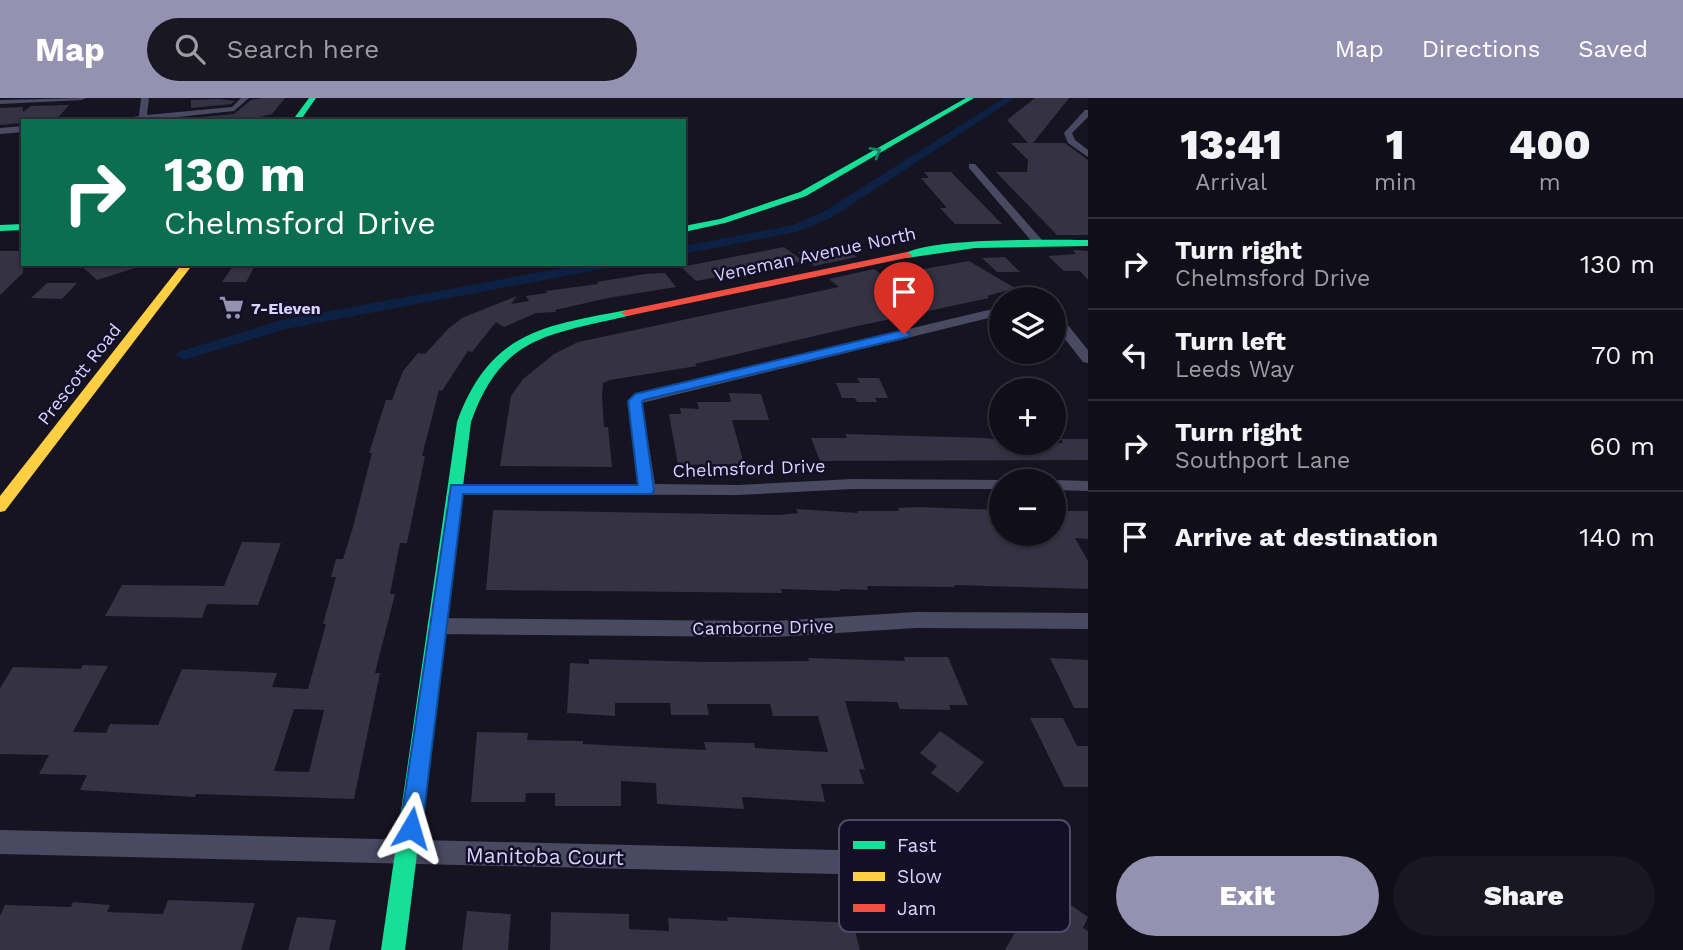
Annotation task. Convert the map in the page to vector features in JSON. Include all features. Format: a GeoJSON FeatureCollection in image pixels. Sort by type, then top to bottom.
{"type":"FeatureCollection","features":[{"type":"Feature","properties":{"kind":"main road"},"geometry":{"type":"LineString","coordinates":[[297,119],[313,98]]}},
{"type":"Feature","properties":{"kind":"main road"},"geometry":{"type":"LineString","coordinates":[[686,216],[761,196],[818,172],[940,98]]}},
{"type":"Feature","properties":{"kind":"main road"},"geometry":{"type":"LineString","coordinates":[[686,229],[722,221],[803,194],[971,98]]}},
{"type":"Feature","properties":{"kind":"main road"},"geometry":{"type":"LineString","coordinates":[[817,186],[821,178],[848,162],[842,157]]}},
{"type":"Feature","properties":{"kind":"main road"},"geometry":{"type":"LineString","coordinates":[[2,228],[21,227]]}},
{"type":"Feature","properties":{"kind":"main road"},"geometry":{"type":"LineString","coordinates":[[2,228],[21,232]]}},
{"type":"Feature","properties":{"kind":"main road","name":"Veneman Avenue North"},"geometry":{"type":"LineString","coordinates":[[393,950],[464,422],[475,387],[498,358],[525,339],[562,326],[960,246],[1038,242],[1088,243]]}},
{"type":"Feature","properties":{"kind":"main road","name":"Prescott Road"},"geometry":{"type":"LineString","coordinates":[[0,507],[186,266]]}},
{"type":"Feature","properties":{"kind":"street"},"geometry":{"type":"LineString","coordinates":[[0,102],[82,98]]}},
{"type":"Feature","properties":{"kind":"street"},"geometry":{"type":"LineString","coordinates":[[142,118],[145,98]]}},
{"type":"Feature","properties":{"kind":"street"},"geometry":{"type":"LineString","coordinates":[[132,119],[234,109],[245,98]]}},
{"type":"Feature","properties":{"kind":"street"},"geometry":{"type":"LineString","coordinates":[[1088,112],[1068,133],[1071,141],[1088,155]]}},
{"type":"Feature","properties":{"kind":"street"},"geometry":{"type":"LineString","coordinates":[[0,131],[21,129]]}},
{"type":"Feature","properties":{"kind":"street"},"geometry":{"type":"LineString","coordinates":[[972,166],[1038,242]]}},
{"type":"Feature","properties":{"kind":"street"},"geometry":{"type":"LineString","coordinates":[[647,490],[635,401],[637,399],[989,314]]}},
{"type":"Feature","properties":{"kind":"street"},"geometry":{"type":"LineString","coordinates":[[1066,332],[1088,359]]}},
{"type":"Feature","properties":{"kind":"street","name":"Chelmsford Drive"},"geometry":{"type":"LineString","coordinates":[[456,489],[738,490],[852,484],[989,485]]}},
{"type":"Feature","properties":{"kind":"street"},"geometry":{"type":"LineString","coordinates":[[1066,485],[1088,486]]}},
{"type":"Feature","properties":{"kind":"street","name":"Camborne Drive"},"geometry":{"type":"LineString","coordinates":[[437,626],[775,629],[916,620],[1088,621]]}},
{"type":"Feature","properties":{"kind":"street","name":"Manitoba Court"},"geometry":{"type":"LineString","coordinates":[[0,842],[839,862]]}},
{"type":"Feature","properties":{"kind":"building"},"geometry":{"type":"Polygon","coordinates":[[[285,98],[272,114],[251,119],[190,119],[234,114],[251,100],[285,98]]]}},
{"type":"Feature","properties":{"kind":"building"},"geometry":{"type":"Polygon","coordinates":[[[1035,98],[1069,98],[1033,143],[1065,143],[1088,160],[1088,235],[1057,235],[996,172],[1027,172],[1028,160],[1011,143],[1028,143],[1007,120],[1035,98]]]}},
{"type":"Feature","properties":{"kind":"building"},"geometry":{"type":"Polygon","coordinates":[[[191,100],[235,101],[231,104],[191,108],[191,100]]]}},
{"type":"Feature","properties":{"kind":"building"},"geometry":{"type":"Polygon","coordinates":[[[69,105],[57,119],[21,119],[21,123],[0,125],[0,108],[23,107],[23,112],[31,106],[69,105]]]}},
{"type":"Feature","properties":{"kind":"building"},"geometry":{"type":"Polygon","coordinates":[[[924,172],[951,172],[1002,224],[955,224],[940,208],[947,208],[921,178],[929,178],[924,172]]]}},
{"type":"Feature","properties":{"kind":"building"},"geometry":{"type":"Polygon","coordinates":[[[784,247],[803,261],[696,281],[681,267],[784,247]]]}},
{"type":"Feature","properties":{"kind":"building"},"geometry":{"type":"Polygon","coordinates":[[[842,247],[857,257],[814,266],[798,252],[842,247]]]}},
{"type":"Feature","properties":{"kind":"building"},"geometry":{"type":"Polygon","coordinates":[[[1073,250],[1088,251],[1088,280],[1080,271],[1064,271],[1048,256],[1076,254],[1073,250]]]}},
{"type":"Feature","properties":{"kind":"building"},"geometry":{"type":"Polygon","coordinates":[[[0,251],[21,251],[23,273],[0,295],[0,251]]]}},
{"type":"Feature","properties":{"kind":"building"},"geometry":{"type":"Polygon","coordinates":[[[1005,257],[1020,272],[997,272],[982,258],[1005,257]]]}},
{"type":"Feature","properties":{"kind":"building"},"geometry":{"type":"Polygon","coordinates":[[[969,261],[1013,287],[989,287],[989,298],[695,364],[697,366],[610,380],[603,383],[602,396],[604,427],[608,427],[612,467],[500,466],[511,396],[523,379],[554,354],[578,342],[839,287],[829,279],[874,269],[884,276],[969,261]]]}},
{"type":"Feature","properties":{"kind":"building"},"geometry":{"type":"Polygon","coordinates":[[[81,266],[135,266],[135,268],[97,280],[81,266]]]}},
{"type":"Feature","properties":{"kind":"building"},"geometry":{"type":"Polygon","coordinates":[[[233,266],[255,266],[246,282],[222,282],[233,266]]]}},
{"type":"Feature","properties":{"kind":"building"},"geometry":{"type":"Polygon","coordinates":[[[665,273],[676,287],[608,298],[555,310],[556,312],[536,313],[504,327],[496,322],[472,352],[468,351],[442,391],[439,390],[422,456],[425,456],[407,543],[400,543],[390,594],[395,594],[375,673],[380,673],[354,799],[196,794],[195,797],[80,790],[87,775],[39,774],[49,755],[0,754],[0,688],[13,667],[81,669],[83,665],[108,666],[73,732],[106,733],[110,724],[158,725],[182,669],[277,673],[272,687],[308,689],[326,624],[323,624],[336,577],[331,577],[336,559],[343,559],[372,453],[369,453],[386,400],[392,400],[403,371],[418,353],[425,354],[462,318],[517,296],[511,304],[529,301],[526,296],[547,293],[546,291],[665,273]],[[294,709],[274,771],[309,772],[324,710],[294,709]]]}},
{"type":"Feature","properties":{"kind":"building"},"geometry":{"type":"Polygon","coordinates":[[[47,283],[77,283],[62,299],[31,298],[47,283]]]}},
{"type":"Feature","properties":{"kind":"building"},"geometry":{"type":"Polygon","coordinates":[[[857,378],[879,378],[888,398],[875,398],[877,402],[857,402],[855,398],[842,398],[836,383],[860,383],[857,378]]]}},
{"type":"Feature","properties":{"kind":"building"},"geometry":{"type":"Polygon","coordinates":[[[729,393],[761,394],[769,420],[732,420],[744,464],[678,465],[669,414],[681,414],[680,408],[699,409],[697,402],[731,402],[729,393]]]}},
{"type":"Feature","properties":{"kind":"building"},"geometry":{"type":"Polygon","coordinates":[[[845,434],[986,438],[989,438],[989,455],[1066,455],[1066,439],[1088,439],[1088,460],[820,461],[811,438],[847,438],[845,434]]]}},
{"type":"Feature","properties":{"kind":"building"},"geometry":{"type":"Polygon","coordinates":[[[898,508],[989,510],[989,546],[1066,546],[1066,511],[1088,511],[1088,539],[1075,538],[1088,561],[1088,589],[954,585],[955,587],[867,586],[868,590],[840,591],[781,589],[782,593],[486,590],[493,510],[779,515],[798,513],[796,509],[858,513],[857,511],[899,511],[898,508]]]}},
{"type":"Feature","properties":{"kind":"building"},"geometry":{"type":"Polygon","coordinates":[[[242,542],[281,543],[258,605],[207,604],[202,618],[105,616],[122,585],[224,586],[242,542]]]}},
{"type":"Feature","properties":{"kind":"building"},"geometry":{"type":"Polygon","coordinates":[[[904,657],[948,657],[968,705],[949,705],[951,710],[900,709],[897,702],[845,701],[865,770],[859,769],[864,784],[821,784],[825,802],[742,797],[744,809],[657,804],[656,783],[621,781],[621,806],[555,806],[555,793],[526,793],[525,802],[471,802],[477,732],[528,733],[527,740],[583,741],[583,744],[706,750],[704,742],[754,743],[755,748],[828,752],[818,716],[773,716],[770,704],[707,704],[709,715],[671,715],[670,703],[615,703],[615,716],[567,713],[570,663],[589,664],[589,659],[709,662],[809,661],[808,658],[905,661],[904,657]]]}},
{"type":"Feature","properties":{"kind":"building"},"geometry":{"type":"Polygon","coordinates":[[[1050,658],[1088,660],[1088,708],[1074,708],[1050,658]]]}},
{"type":"Feature","properties":{"kind":"building"},"geometry":{"type":"Polygon","coordinates":[[[1030,718],[1063,718],[1077,746],[1088,746],[1088,787],[1064,787],[1030,718]]]}},
{"type":"Feature","properties":{"kind":"building"},"geometry":{"type":"Polygon","coordinates":[[[940,731],[984,762],[958,793],[931,773],[937,766],[920,753],[940,731]]]}},
{"type":"Feature","properties":{"kind":"building"},"geometry":{"type":"Polygon","coordinates":[[[168,900],[255,903],[241,950],[0,950],[0,916],[5,905],[71,907],[73,902],[110,905],[107,912],[163,914],[168,900]]]}},
{"type":"Feature","properties":{"kind":"building"},"geometry":{"type":"Polygon","coordinates":[[[1070,904],[1088,917],[1083,928],[1088,931],[1088,950],[1005,950],[1015,932],[1070,932],[1070,904]]]}},
{"type":"Feature","properties":{"kind":"building"},"geometry":{"type":"Polygon","coordinates":[[[467,911],[511,914],[508,950],[462,950],[467,911]]]}},
{"type":"Feature","properties":{"kind":"building"},"geometry":{"type":"Polygon","coordinates":[[[551,912],[629,914],[629,929],[669,931],[668,918],[728,921],[727,917],[839,922],[839,932],[855,932],[860,950],[550,950],[551,912]]]}},
{"type":"Feature","properties":{"kind":"building"},"geometry":{"type":"Polygon","coordinates":[[[297,917],[336,920],[329,950],[288,950],[297,917]]]}},
{"type":"Feature","properties":{"kind":"waterway"},"geometry":{"type":"LineString","coordinates":[[686,250],[796,228],[827,215],[1010,98]]}},
{"type":"Feature","properties":{"kind":"waterway"},"geometry":{"type":"LineString","coordinates":[[184,355],[282,325],[597,266]]}},
{"type":"Feature","properties":{"kind":"traffic: fast"},"geometry":{"type":"LineString","coordinates":[[297,119],[313,98]]}},
{"type":"Feature","properties":{"kind":"traffic: fast"},"geometry":{"type":"LineString","coordinates":[[686,229],[722,221],[803,194],[971,98]]}},
{"type":"Feature","properties":{"kind":"traffic: fast"},"geometry":{"type":"LineString","coordinates":[[0,228],[21,227]]}},
{"type":"Feature","properties":{"kind":"traffic: fast"},"geometry":{"type":"LineString","coordinates":[[907,255],[975,245],[1088,243]]}},
{"type":"Feature","properties":{"kind":"traffic: fast"},"geometry":{"type":"LineString","coordinates":[[393,950],[464,422],[474,394],[488,371],[505,354],[526,341],[573,324],[627,313]]}},
{"type":"Feature","properties":{"kind":"traffic: slow"},"geometry":{"type":"LineString","coordinates":[[0,507],[186,266]]}},
{"type":"Feature","properties":{"kind":"traffic: jam"},"geometry":{"type":"LineString","coordinates":[[627,313],[907,255]]}},
{"type":"Feature","properties":{"kind":"place","name":"7-Eleven"},"geometry":{"type":"Point","coordinates":[231,308]}},
{"type":"Feature","properties":{"kind":"route"},"geometry":{"type":"LineString","coordinates":[[411,828],[456,489],[647,490],[635,401],[640,397],[904,334]]}}]}
